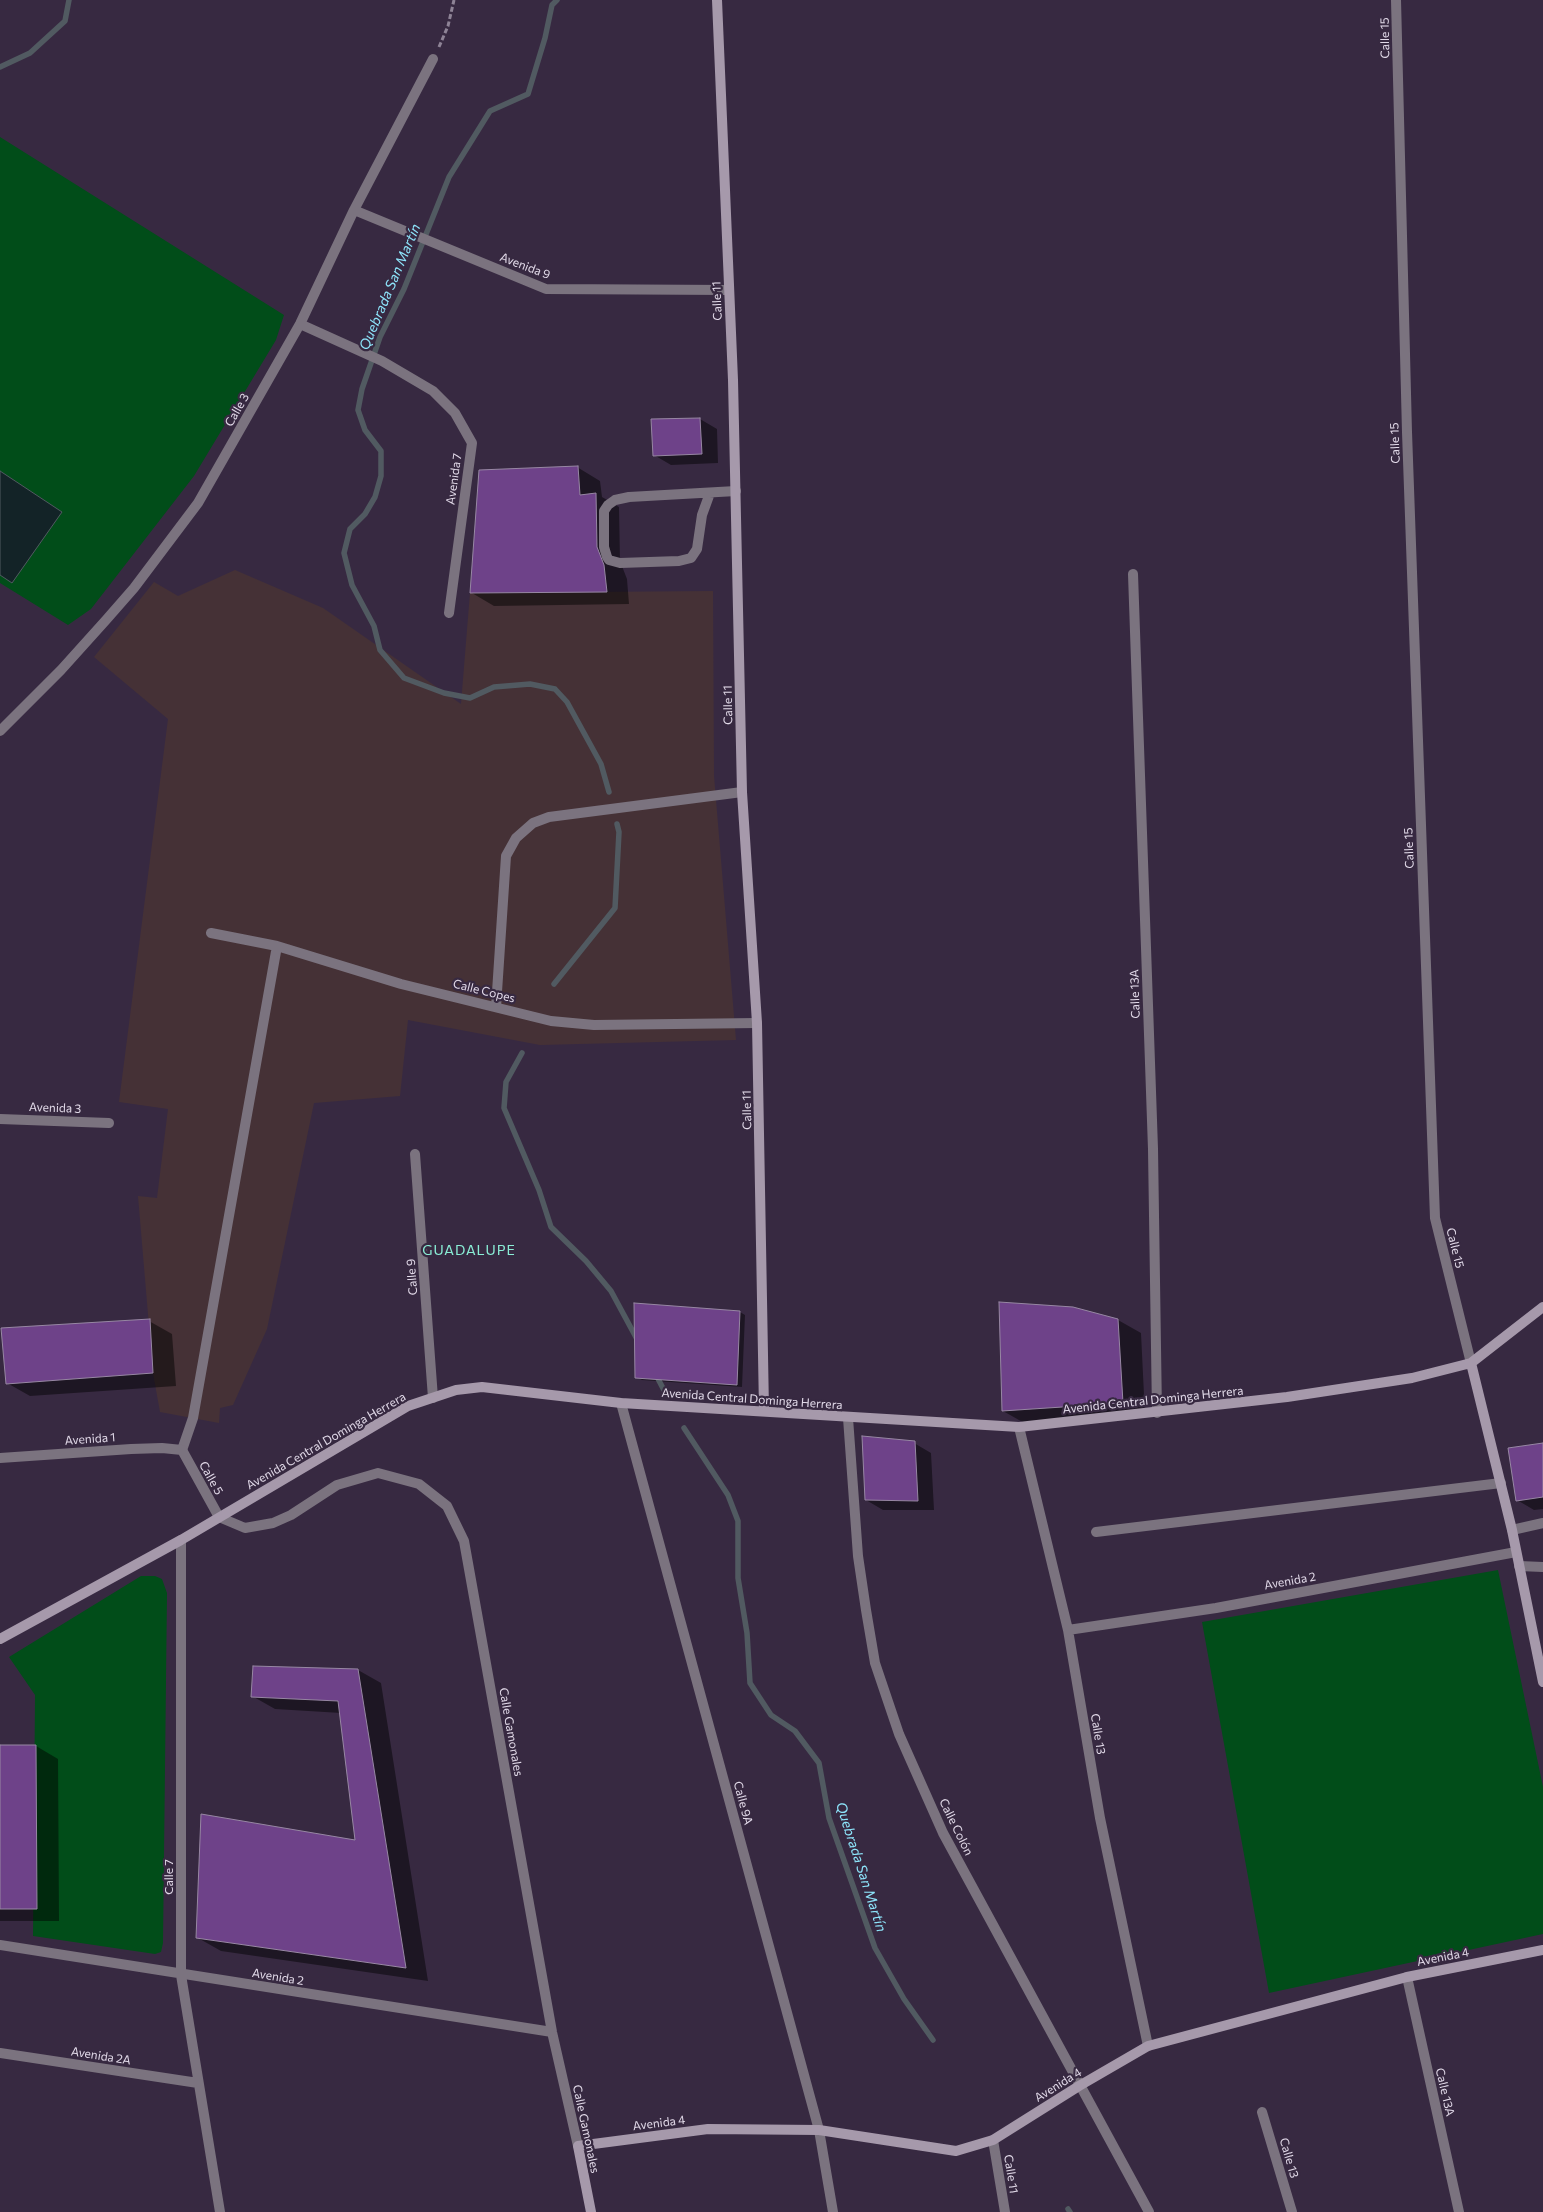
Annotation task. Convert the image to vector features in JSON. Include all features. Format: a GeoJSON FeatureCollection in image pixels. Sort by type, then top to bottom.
{"type":"FeatureCollection","features":[{"type":"Feature","properties":{"kind":"street","name":"Calle 11"},"geometry":{"type":"LineString","coordinates":[[717,0],[736,490],[742,792],[757,1023],[764,1410]]}},
{"type":"Feature","properties":{"kind":"street","name":"Calle 15"},"geometry":{"type":"LineString","coordinates":[[1396,0],[1408,452],[1435,1218],[1512,1530],[1543,1682]]}},
{"type":"Feature","properties":{"kind":"street","name":"Calle 3"},"geometry":{"type":"LineString","coordinates":[[0,731],[61,670],[134,588],[198,503],[300,324],[354,210],[433,59]]}},
{"type":"Feature","properties":{"kind":"street","name":"Avenida 9"},"geometry":{"type":"LineString","coordinates":[[354,210],[546,289],[729,290]]}},
{"type":"Feature","properties":{"kind":"street","name":"Avenida 7"},"geometry":{"type":"LineString","coordinates":[[300,324],[382,361],[433,391],[455,413],[472,443],[449,613]]}},
{"type":"Feature","properties":{"kind":"street"},"geometry":{"type":"LineString","coordinates":[[710,493],[702,515],[697,549],[691,558],[679,561],[620,564],[606,557],[604,547],[604,511],[608,504],[614,500],[629,496],[710,493],[736,490]]}},
{"type":"Feature","properties":{"kind":"street","name":"Calle 13A"},"geometry":{"type":"LineString","coordinates":[[1133,574],[1153,1149],[1157,1413]]}},
{"type":"Feature","properties":{"kind":"street"},"geometry":{"type":"LineString","coordinates":[[496,1007],[506,856],[516,838],[532,823],[549,817],[742,792]]}},
{"type":"Feature","properties":{"kind":"street","name":"Calle Copes"},"geometry":{"type":"LineString","coordinates":[[211,933],[277,946],[401,984],[551,1021],[594,1025],[757,1023]]}},
{"type":"Feature","properties":{"kind":"street"},"geometry":{"type":"LineString","coordinates":[[182,1450],[192,1418],[277,946]]}},
{"type":"Feature","properties":{"kind":"street","name":"Avenida 3"},"geometry":{"type":"LineString","coordinates":[[0,1119],[109,1123]]}},
{"type":"Feature","properties":{"kind":"street","name":"Calle 9"},"geometry":{"type":"LineString","coordinates":[[415,1154],[433,1398]]}},
{"type":"Feature","properties":{"kind":"street","name":"Avenida Central Dominga Herrera"},"geometry":{"type":"LineString","coordinates":[[0,1639],[219,1518],[408,1406],[456,1390],[482,1387],[622,1403],[764,1410],[848,1418],[1019,1427],[1287,1397],[1412,1378],[1471,1363],[1543,1307]]}},
{"type":"Feature","properties":{"kind":"street","name":"Calle 9A"},"geometry":{"type":"LineString","coordinates":[[622,1403],[819,2130],[833,2212]]}},
{"type":"Feature","properties":{"kind":"street","name":"Calle Colón"},"geometry":{"type":"LineString","coordinates":[[848,1418],[858,1556],[866,1610],[875,1663],[899,1734],[943,1833],[1149,2212]]}},
{"type":"Feature","properties":{"kind":"street","name":"Calle 13"},"geometry":{"type":"LineString","coordinates":[[1019,1427],[1068,1630],[1100,1818],[1148,2046]]}},
{"type":"Feature","properties":{"kind":"street","name":"Avenida 1"},"geometry":{"type":"LineString","coordinates":[[0,1458],[131,1449],[162,1448],[182,1450]]}},
{"type":"Feature","properties":{"kind":"street","name":"Calle 5"},"geometry":{"type":"LineString","coordinates":[[182,1450],[219,1518]]}},
{"type":"Feature","properties":{"kind":"street","name":"Calle Gamonales"},"geometry":{"type":"LineString","coordinates":[[219,1518],[246,1528],[273,1523],[291,1515],[337,1485],[378,1473],[419,1484],[447,1506],[464,1541],[552,2032],[591,2212]]}},
{"type":"Feature","properties":{"kind":"street"},"geometry":{"type":"LineString","coordinates":[[1096,1532],[1500,1483]]}},
{"type":"Feature","properties":{"kind":"street"},"geometry":{"type":"LineString","coordinates":[[1512,1530],[1543,1523]]}},
{"type":"Feature","properties":{"kind":"street","name":"Calle 7"},"geometry":{"type":"LineString","coordinates":[[180,1540],[181,1975],[220,2212]]}},
{"type":"Feature","properties":{"kind":"street","name":"Avenida 2"},"geometry":{"type":"LineString","coordinates":[[1068,1630],[1216,1608],[1516,1552]]}},
{"type":"Feature","properties":{"kind":"street"},"geometry":{"type":"LineString","coordinates":[[1519,1566],[1543,1568]]}},
{"type":"Feature","properties":{"kind":"street","name":"Avenida 2"},"geometry":{"type":"LineString","coordinates":[[0,1945],[552,2032]]}},
{"type":"Feature","properties":{"kind":"street","name":"Avenida 4"},"geometry":{"type":"LineString","coordinates":[[578,2146],[708,2129],[819,2130],[956,2151],[993,2140],[1079,2086],[1148,2046],[1407,1977],[1543,1950]]}},
{"type":"Feature","properties":{"kind":"street","name":"Calle 13A"},"geometry":{"type":"LineString","coordinates":[[1407,1977],[1459,2212]]}},
{"type":"Feature","properties":{"kind":"street","name":"Avenida 2A"},"geometry":{"type":"LineString","coordinates":[[0,2053],[198,2083]]}},
{"type":"Feature","properties":{"kind":"street","name":"Calle 13"},"geometry":{"type":"LineString","coordinates":[[1262,2112],[1292,2212]]}},
{"type":"Feature","properties":{"kind":"street","name":"Calle 11"},"geometry":{"type":"LineString","coordinates":[[993,2140],[1005,2212]]}},
{"type":"Feature","properties":{"kind":"path"},"geometry":{"type":"LineString","coordinates":[[433,59],[448,26],[454,0]]}},
{"type":"Feature","properties":{"kind":"shaded area"},"geometry":{"type":"Polygon","coordinates":[[[0,471],[62,512],[12,583],[0,575],[0,471]]]}},
{"type":"Feature","properties":{"kind":"shaded area"},"geometry":{"type":"Polygon","coordinates":[[[235,570],[323,608],[461,704],[470,593],[713,591],[714,776],[736,1040],[540,1045],[408,1020],[400,1096],[314,1103],[267,1329],[233,1405],[220,1408],[219,1423],[160,1412],[153,1373],[138,1196],[157,1198],[168,1109],[119,1102],[168,719],[94,657],[154,582],[178,596],[235,570]]]}},
{"type":"Feature","properties":{"kind":"green space"},"geometry":{"type":"Polygon","coordinates":[[[0,137],[284,315],[276,340],[194,476],[91,609],[68,625],[0,583],[0,137]]]}},
{"type":"Feature","properties":{"kind":"green space"},"geometry":{"type":"Polygon","coordinates":[[[1498,1570],[1543,1787],[1543,1934],[1269,1993],[1202,1622],[1498,1570]]]}},
{"type":"Feature","properties":{"kind":"green space"},"geometry":{"type":"Polygon","coordinates":[[[141,1576],[155,1576],[162,1579],[167,1593],[163,1943],[161,1952],[155,1954],[33,1936],[35,1695],[9,1657],[141,1576]]]}},
{"type":"Feature","properties":{"kind":"building"},"geometry":{"type":"Polygon","coordinates":[[[700,418],[702,454],[653,456],[651,419],[700,418]]]}},
{"type":"Feature","properties":{"kind":"building"},"geometry":{"type":"Polygon","coordinates":[[[578,466],[580,495],[596,493],[597,547],[604,565],[607,592],[470,593],[479,470],[578,466]]]}},
{"type":"Feature","properties":{"kind":"building"},"geometry":{"type":"Polygon","coordinates":[[[999,1302],[1073,1307],[1118,1319],[1123,1403],[1002,1411],[999,1302]]]}},
{"type":"Feature","properties":{"kind":"building"},"geometry":{"type":"Polygon","coordinates":[[[634,1303],[740,1311],[737,1385],[635,1378],[634,1303]]]}},
{"type":"Feature","properties":{"kind":"building"},"geometry":{"type":"Polygon","coordinates":[[[150,1319],[153,1373],[6,1384],[1,1328],[150,1319]]]}},
{"type":"Feature","properties":{"kind":"building"},"geometry":{"type":"Polygon","coordinates":[[[862,1436],[915,1441],[918,1501],[865,1500],[862,1436]]]}},
{"type":"Feature","properties":{"kind":"building"},"geometry":{"type":"Polygon","coordinates":[[[1543,1443],[1543,1497],[1516,1501],[1508,1448],[1543,1443]]]}},
{"type":"Feature","properties":{"kind":"building"},"geometry":{"type":"Polygon","coordinates":[[[253,1666],[358,1669],[406,1968],[196,1938],[201,1814],[355,1840],[338,1701],[251,1697],[253,1666]]]}},
{"type":"Feature","properties":{"kind":"building"},"geometry":{"type":"Polygon","coordinates":[[[0,1745],[36,1745],[37,1909],[0,1909],[0,1745]]]}},
{"type":"Feature","properties":{"kind":"waterway"},"geometry":{"type":"LineString","coordinates":[[0,67],[30,53],[65,21],[69,0]]}},
{"type":"Feature","properties":{"kind":"waterway","name":"Quebrada San Martín"},"geometry":{"type":"LineString","coordinates":[[557,0],[552,5],[545,38],[528,94],[490,111],[449,177],[404,289],[380,337],[362,389],[358,410],[365,430],[381,451],[381,476],[375,497],[365,514],[350,529],[344,553],[352,585],[374,626],[380,650],[404,678],[444,693],[470,698],[494,687],[530,684],[555,689],[567,702],[601,764],[609,792]]}},
{"type":"Feature","properties":{"kind":"waterway","name":"Quebrada San Martín"},"geometry":{"type":"LineString","coordinates":[[554,984],[615,908],[619,832],[617,824]]}},
{"type":"Feature","properties":{"kind":"waterway","name":"Quebrada San Martín"},"geometry":{"type":"LineString","coordinates":[[522,1053],[506,1082],[504,1108],[539,1190],[551,1227],[586,1261],[611,1291],[638,1341]]}},
{"type":"Feature","properties":{"kind":"waterway","name":"Quebrada San Martín"},"geometry":{"type":"LineString","coordinates":[[655,1373],[666,1394]]}},
{"type":"Feature","properties":{"kind":"waterway","name":"Quebrada San Martín"},"geometry":{"type":"LineString","coordinates":[[684,1428],[728,1495],[738,1521],[738,1578],[747,1633],[750,1683],[771,1715],[795,1731],[819,1763],[829,1818],[875,1948],[904,1999],[933,2040]]}},
{"type":"Feature","properties":{"kind":"district","name":"GUADALUPE"},"geometry":{"type":"Point","coordinates":[469,1250]}}]}
